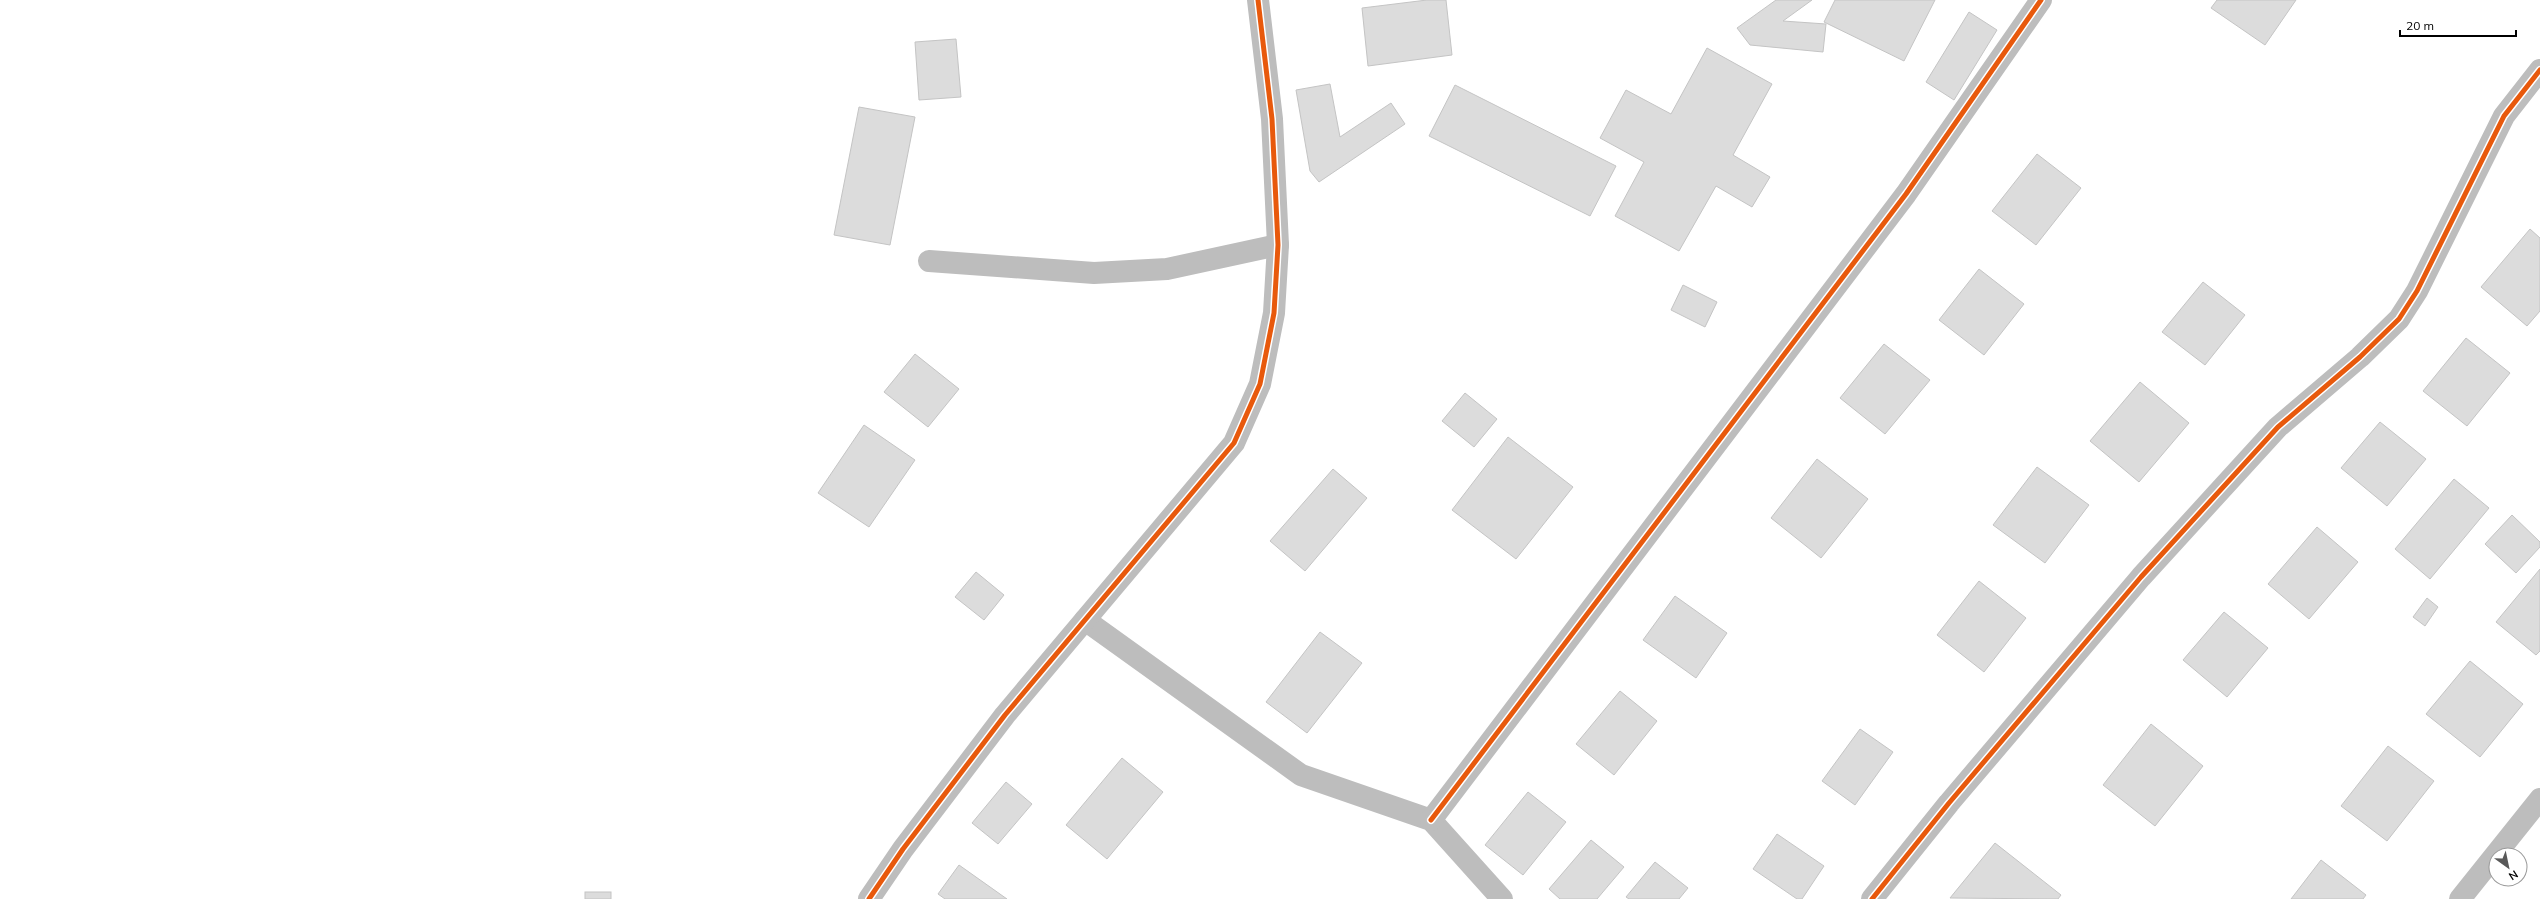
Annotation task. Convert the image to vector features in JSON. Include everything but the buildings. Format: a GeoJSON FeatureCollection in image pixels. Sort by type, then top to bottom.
{"type":"FeatureCollection","features":[{"type":"Feature","properties":{"kind":"street"},"geometry":{"type":"LineString","coordinates":[[869,899],[903,849],[1005,715],[1234,443],[1260,384],[1274,312],[1278,245],[1272,119],[1258,0]]}},
{"type":"Feature","properties":{"kind":"street"},"geometry":{"type":"LineString","coordinates":[[1431,820],[1906,194],[2041,0]]}},
{"type":"Feature","properties":{"kind":"street"},"geometry":{"type":"LineString","coordinates":[[1872,899],[2141,577],[2278,427],[2360,357],[2399,319],[2417,291],[2504,116],[2540,70]]}},
{"type":"Feature","properties":{"kind":"street"},"geometry":{"type":"LineString","coordinates":[[929,261],[1094,273],[1167,269],[1278,245]]}},
{"type":"Feature","properties":{"kind":"street"},"geometry":{"type":"LineString","coordinates":[[1085,620],[1301,775],[1431,820],[1502,899]]}},
{"type":"Feature","properties":{"kind":"street"},"geometry":{"type":"LineString","coordinates":[[2460,899],[2540,799]]}},
{"type":"Feature","properties":{"kind":"cycle path"},"geometry":{"type":"LineString","coordinates":[[869,899],[903,849],[1005,715],[1234,443],[1260,384],[1274,313],[1278,245],[1272,119],[1258,0]]}},
{"type":"Feature","properties":{"kind":"cycle path"},"geometry":{"type":"LineString","coordinates":[[1431,820],[1906,194],[2041,0]]}},
{"type":"Feature","properties":{"kind":"cycle path"},"geometry":{"type":"LineString","coordinates":[[1872,899],[1949,803],[2141,577],[2278,427],[2360,357],[2399,319],[2417,291],[2504,116],[2540,70]]}}]}
